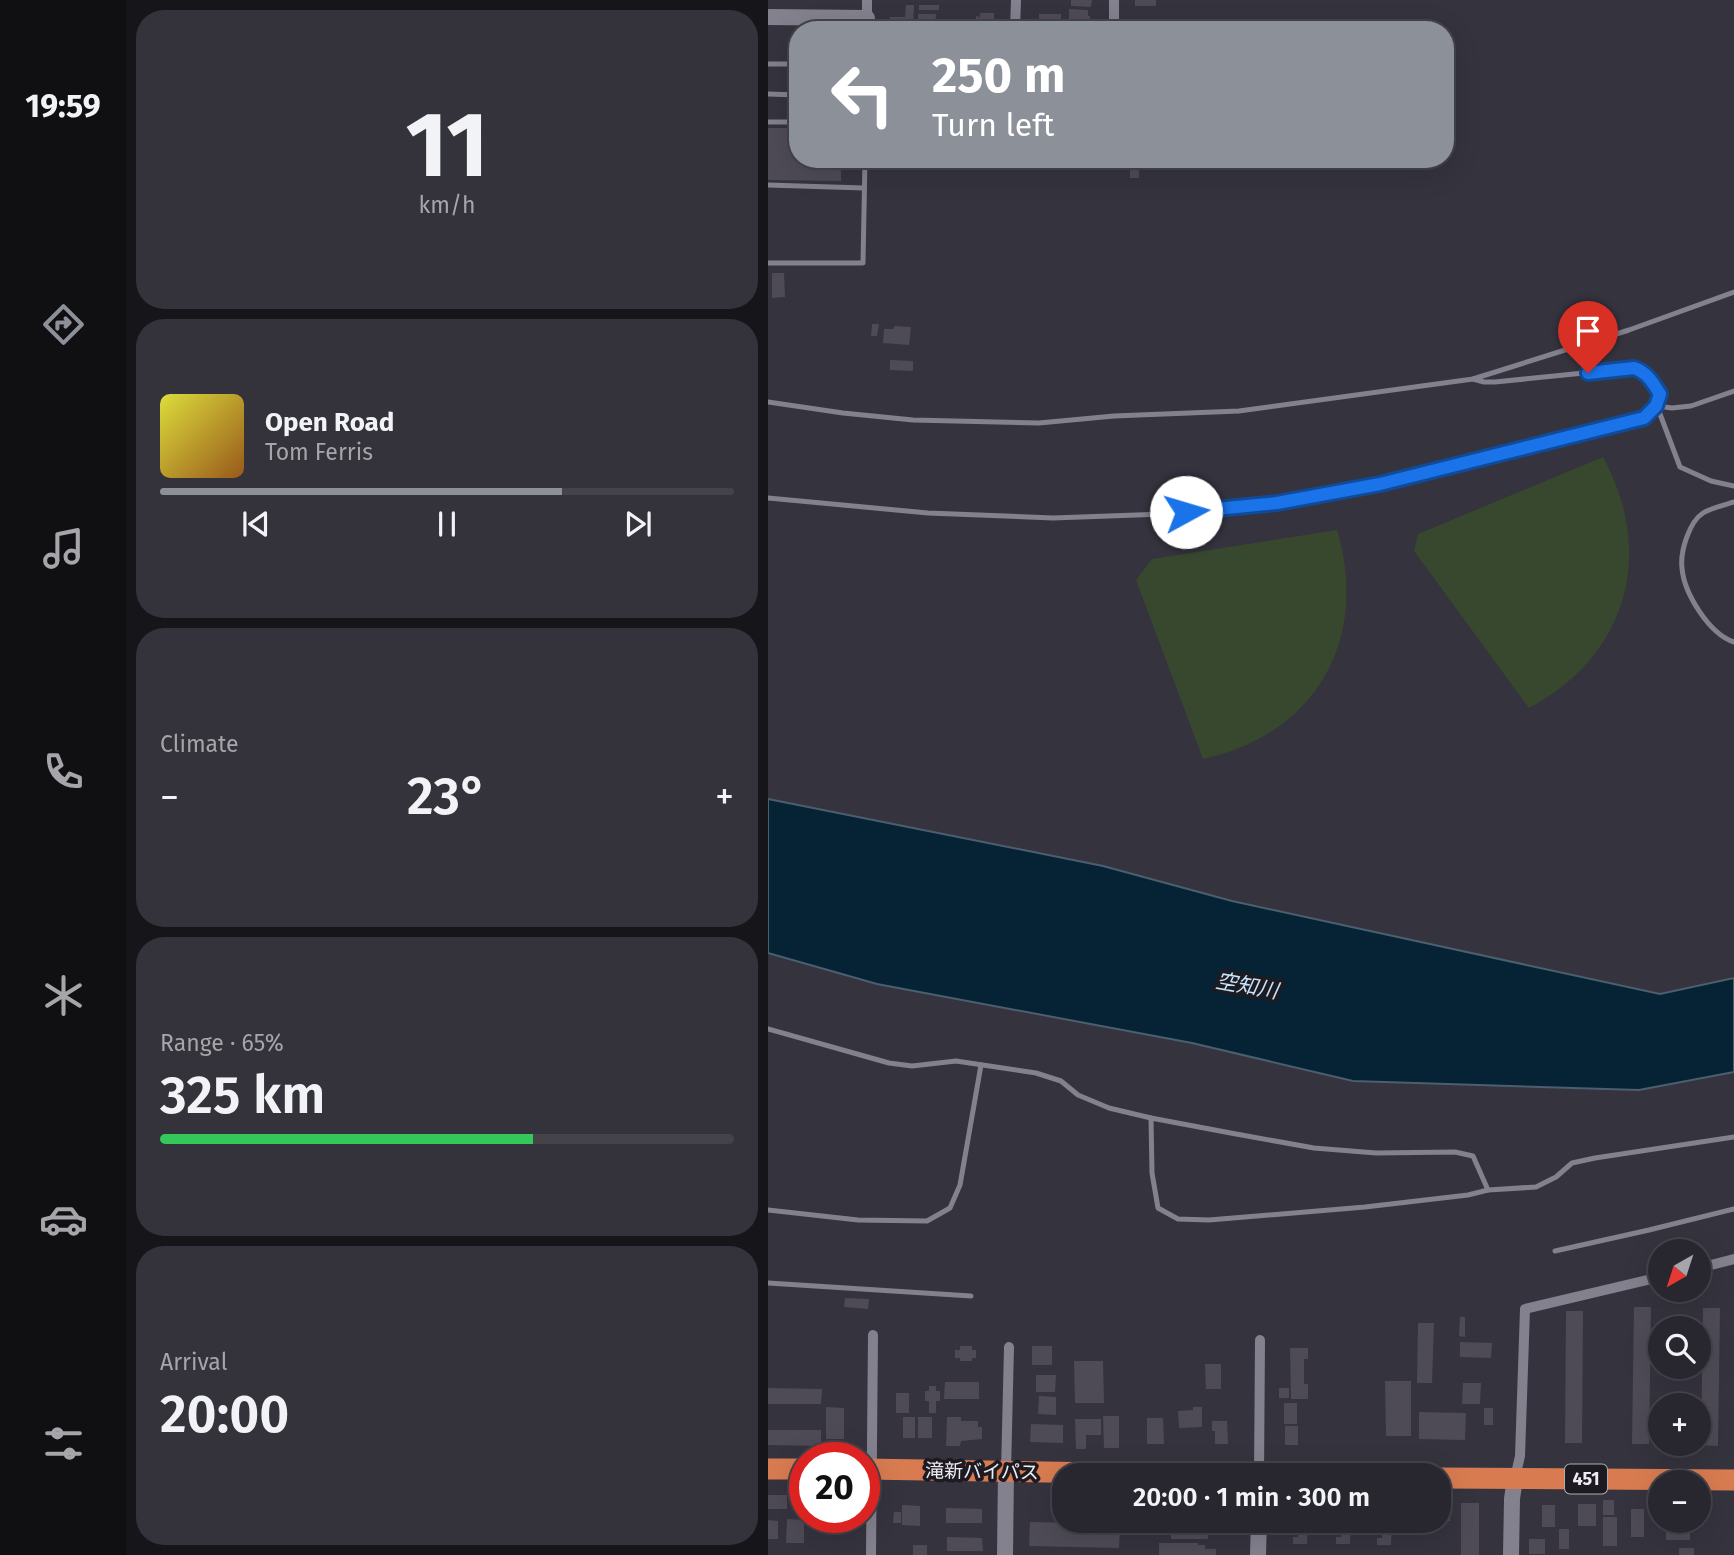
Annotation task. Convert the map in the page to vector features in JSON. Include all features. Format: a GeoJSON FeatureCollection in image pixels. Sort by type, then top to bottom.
{"type":"FeatureCollection","features":[{"type":"Feature","properties":{"kind":"highway"},"geometry":{"type":"LineString","coordinates":[[768,1469],[789,1469]]}},
{"type":"Feature","properties":{"kind":"highway","name":"滝新バイパス"},"geometry":{"type":"LineString","coordinates":[[880,1469],[1052,1472]]}},
{"type":"Feature","properties":{"kind":"highway","name":"451"},"geometry":{"type":"LineString","coordinates":[[1451,1478],[1734,1480]]}},
{"type":"Feature","properties":{"kind":"street"},"geometry":{"type":"LineString","coordinates":[[867,0],[867,21]]}},
{"type":"Feature","properties":{"kind":"street"},"geometry":{"type":"LineString","coordinates":[[1015,21],[1016,0]]}},
{"type":"Feature","properties":{"kind":"street"},"geometry":{"type":"LineString","coordinates":[[1114,0],[1114,21]]}},
{"type":"Feature","properties":{"kind":"street"},"geometry":{"type":"LineString","coordinates":[[768,17],[825,21]]}},
{"type":"Feature","properties":{"kind":"street"},"geometry":{"type":"LineString","coordinates":[[1711,1265],[1734,1259]]}},
{"type":"Feature","properties":{"kind":"street"},"geometry":{"type":"LineString","coordinates":[[1511,1555],[1512,1499],[1520,1456],[1525,1309],[1648,1280]]}},
{"type":"Feature","properties":{"kind":"street"},"geometry":{"type":"LineString","coordinates":[[869,1442],[873,1335]]}},
{"type":"Feature","properties":{"kind":"street"},"geometry":{"type":"LineString","coordinates":[[1259,1463],[1260,1340]]}},
{"type":"Feature","properties":{"kind":"street"},"geometry":{"type":"LineString","coordinates":[[1005,1555],[1009,1348]]}},
{"type":"Feature","properties":{"kind":"street"},"geometry":{"type":"LineString","coordinates":[[870,1533],[871,1555]]}},
{"type":"Feature","properties":{"kind":"street"},"geometry":{"type":"LineString","coordinates":[[1258,1555],[1259,1533]]}},
{"type":"Feature","properties":{"kind":"lane"},"geometry":{"type":"LineString","coordinates":[[768,64],[789,64]]}},
{"type":"Feature","properties":{"kind":"lane"},"geometry":{"type":"LineString","coordinates":[[768,94],[789,94]]}},
{"type":"Feature","properties":{"kind":"lane"},"geometry":{"type":"LineString","coordinates":[[768,122],[789,122]]}},
{"type":"Feature","properties":{"kind":"lane"},"geometry":{"type":"LineString","coordinates":[[768,263],[863,264],[865,168]]}},
{"type":"Feature","properties":{"kind":"lane"},"geometry":{"type":"LineString","coordinates":[[768,185],[864,188]]}},
{"type":"Feature","properties":{"kind":"lane"},"geometry":{"type":"LineString","coordinates":[[768,402],[902,419],[1039,423],[1114,415],[1239,411],[1473,379],[1628,330],[1734,292]]}},
{"type":"Feature","properties":{"kind":"lane"},"geometry":{"type":"LineString","coordinates":[[768,498],[928,513],[1053,518],[1164,514],[1277,503],[1380,484],[1644,418],[1656,406],[1660,394],[1644,373],[1634,368],[1495,382],[1473,379]]}},
{"type":"Feature","properties":{"kind":"lane"},"geometry":{"type":"LineString","coordinates":[[1656,406],[1691,407],[1734,391]]}},
{"type":"Feature","properties":{"kind":"lane"},"geometry":{"type":"LineString","coordinates":[[1656,406],[1680,467],[1711,481],[1734,486]]}},
{"type":"Feature","properties":{"kind":"lane"},"geometry":{"type":"LineString","coordinates":[[1734,502],[1701,514],[1686,533],[1681,567],[1690,596],[1708,623],[1734,642]]}},
{"type":"Feature","properties":{"kind":"lane"},"geometry":{"type":"LineString","coordinates":[[768,1029],[889,1063],[912,1066],[956,1061],[1036,1073],[1061,1081],[1078,1095],[1109,1108],[1314,1148],[1376,1153],[1455,1152],[1473,1156],[1488,1190]]}},
{"type":"Feature","properties":{"kind":"lane"},"geometry":{"type":"LineString","coordinates":[[768,1210],[858,1220],[927,1221],[950,1208],[960,1185],[981,1065]]}},
{"type":"Feature","properties":{"kind":"lane"},"geometry":{"type":"LineString","coordinates":[[1151,1118],[1152,1173],[1158,1208],[1178,1219],[1209,1220],[1352,1208],[1468,1195],[1488,1190],[1536,1187],[1556,1177],[1572,1163],[1734,1137]]}},
{"type":"Feature","properties":{"kind":"lane"},"geometry":{"type":"LineString","coordinates":[[1555,1251],[1734,1209]]}},
{"type":"Feature","properties":{"kind":"lane"},"geometry":{"type":"LineString","coordinates":[[768,1283],[971,1296]]}},
{"type":"Feature","properties":{"kind":"green space"},"geometry":{"type":"Polygon","coordinates":[[[1603,457],[1619,494],[1628,530],[1629,565],[1623,599],[1609,631],[1589,660],[1562,686],[1529,708],[1414,551],[1418,534],[1603,457]]]}},
{"type":"Feature","properties":{"kind":"green space"},"geometry":{"type":"Polygon","coordinates":[[[1337,530],[1345,570],[1346,609],[1339,644],[1324,677],[1303,705],[1276,729],[1242,747],[1203,759],[1136,580],[1152,559],[1337,530]]]}},
{"type":"Feature","properties":{"kind":"water","name":"空知川"},"geometry":{"type":"Polygon","coordinates":[[[768,799],[1103,866],[1232,901],[1660,994],[1734,978],[1734,1072],[1639,1090],[1353,1081],[1192,1043],[877,984],[768,953],[768,799]]]}},
{"type":"Feature","properties":{"kind":"building"},"geometry":{"type":"Polygon","coordinates":[[[1071,0],[1092,0],[1091,7],[1071,6],[1071,0]]]}},
{"type":"Feature","properties":{"kind":"building"},"geometry":{"type":"Polygon","coordinates":[[[1135,0],[1156,0],[1156,6],[1135,6],[1135,0]]]}},
{"type":"Feature","properties":{"kind":"building"},"geometry":{"type":"Polygon","coordinates":[[[906,5],[914,5],[913,21],[887,21],[890,17],[905,17],[906,5]]]}},
{"type":"Feature","properties":{"kind":"building"},"geometry":{"type":"Polygon","coordinates":[[[919,5],[939,5],[939,10],[919,10],[919,5]]]}},
{"type":"Feature","properties":{"kind":"building"},"geometry":{"type":"Polygon","coordinates":[[[1069,9],[1088,10],[1090,21],[1069,21],[1069,9]]]}},
{"type":"Feature","properties":{"kind":"building"},"geometry":{"type":"Polygon","coordinates":[[[980,13],[994,13],[994,21],[976,21],[976,16],[980,17],[980,13]]]}},
{"type":"Feature","properties":{"kind":"building"},"geometry":{"type":"Polygon","coordinates":[[[918,14],[936,14],[936,21],[918,21],[918,14]]]}},
{"type":"Feature","properties":{"kind":"building"},"geometry":{"type":"Polygon","coordinates":[[[1039,14],[1061,14],[1061,21],[1039,21],[1039,14]]]}},
{"type":"Feature","properties":{"kind":"building"},"geometry":{"type":"Polygon","coordinates":[[[768,128],[789,128],[789,168],[841,168],[841,181],[768,180],[768,128]]]}},
{"type":"Feature","properties":{"kind":"building"},"geometry":{"type":"Polygon","coordinates":[[[1130,168],[1139,168],[1139,178],[1130,178],[1130,168]]]}},
{"type":"Feature","properties":{"kind":"building"},"geometry":{"type":"Polygon","coordinates":[[[772,273],[784,273],[785,297],[772,298],[772,273]]]}},
{"type":"Feature","properties":{"kind":"building"},"geometry":{"type":"Polygon","coordinates":[[[872,324],[879,324],[877,336],[871,336],[872,324]]]}},
{"type":"Feature","properties":{"kind":"building"},"geometry":{"type":"Polygon","coordinates":[[[894,326],[911,327],[909,345],[883,343],[884,329],[894,329],[894,326]]]}},
{"type":"Feature","properties":{"kind":"building"},"geometry":{"type":"Polygon","coordinates":[[[890,360],[913,361],[913,371],[890,370],[890,360]]]}},
{"type":"Feature","properties":{"kind":"building"},"geometry":{"type":"Polygon","coordinates":[[[845,1298],[869,1299],[868,1309],[844,1307],[845,1298]]]}},
{"type":"Feature","properties":{"kind":"building"},"geometry":{"type":"Polygon","coordinates":[[[1634,1307],[1651,1307],[1651,1316],[1648,1316],[1648,1444],[1632,1444],[1634,1307]]]}},
{"type":"Feature","properties":{"kind":"building"},"geometry":{"type":"Polygon","coordinates":[[[1703,1308],[1720,1308],[1718,1446],[1711,1446],[1711,1393],[1702,1393],[1702,1379],[1711,1379],[1711,1316],[1703,1316],[1703,1308]]]}},
{"type":"Feature","properties":{"kind":"building"},"geometry":{"type":"Polygon","coordinates":[[[1566,1311],[1583,1311],[1582,1443],[1565,1443],[1566,1311]]]}},
{"type":"Feature","properties":{"kind":"building"},"geometry":{"type":"Polygon","coordinates":[[[1460,1317],[1465,1317],[1465,1337],[1459,1336],[1460,1317]]]}},
{"type":"Feature","properties":{"kind":"building"},"geometry":{"type":"Polygon","coordinates":[[[1418,1323],[1434,1323],[1432,1383],[1417,1383],[1418,1323]]]}},
{"type":"Feature","properties":{"kind":"building"},"geometry":{"type":"Polygon","coordinates":[[[1460,1342],[1492,1343],[1491,1358],[1460,1357],[1460,1342]]]}},
{"type":"Feature","properties":{"kind":"building"},"geometry":{"type":"Polygon","coordinates":[[[960,1346],[972,1346],[972,1350],[976,1350],[976,1358],[972,1358],[972,1361],[960,1361],[960,1358],[955,1358],[955,1350],[960,1350],[960,1346]]]}},
{"type":"Feature","properties":{"kind":"building"},"geometry":{"type":"Polygon","coordinates":[[[1032,1346],[1052,1346],[1052,1365],[1032,1365],[1032,1346]]]}},
{"type":"Feature","properties":{"kind":"building"},"geometry":{"type":"Polygon","coordinates":[[[1290,1348],[1308,1348],[1308,1359],[1304,1359],[1304,1384],[1308,1384],[1308,1399],[1291,1399],[1290,1348]]]}},
{"type":"Feature","properties":{"kind":"building"},"geometry":{"type":"Polygon","coordinates":[[[1074,1361],[1103,1361],[1104,1403],[1075,1403],[1074,1361]]]}},
{"type":"Feature","properties":{"kind":"building"},"geometry":{"type":"Polygon","coordinates":[[[1205,1364],[1221,1364],[1221,1389],[1206,1389],[1205,1364]]]}},
{"type":"Feature","properties":{"kind":"building"},"geometry":{"type":"Polygon","coordinates":[[[1036,1375],[1056,1375],[1055,1392],[1036,1392],[1036,1375]]]}},
{"type":"Feature","properties":{"kind":"building"},"geometry":{"type":"Polygon","coordinates":[[[1385,1381],[1411,1381],[1411,1436],[1386,1436],[1385,1381]]]}},
{"type":"Feature","properties":{"kind":"building"},"geometry":{"type":"Polygon","coordinates":[[[945,1382],[979,1382],[979,1399],[944,1399],[945,1382]]]}},
{"type":"Feature","properties":{"kind":"building"},"geometry":{"type":"Polygon","coordinates":[[[1463,1383],[1481,1383],[1480,1404],[1462,1404],[1463,1383]]]}},
{"type":"Feature","properties":{"kind":"building"},"geometry":{"type":"Polygon","coordinates":[[[929,1386],[936,1386],[936,1391],[940,1391],[940,1401],[936,1401],[936,1413],[929,1413],[929,1401],[925,1401],[925,1391],[929,1391],[929,1386]]]}},
{"type":"Feature","properties":{"kind":"building"},"geometry":{"type":"Polygon","coordinates":[[[768,1388],[822,1389],[821,1404],[768,1404],[768,1388]]]}},
{"type":"Feature","properties":{"kind":"building"},"geometry":{"type":"Polygon","coordinates":[[[1279,1388],[1289,1388],[1289,1398],[1279,1398],[1279,1388]]]}},
{"type":"Feature","properties":{"kind":"building"},"geometry":{"type":"Polygon","coordinates":[[[896,1393],[909,1393],[909,1413],[896,1413],[896,1393]]]}},
{"type":"Feature","properties":{"kind":"building"},"geometry":{"type":"Polygon","coordinates":[[[1039,1396],[1056,1397],[1056,1415],[1038,1414],[1039,1396]]]}},
{"type":"Feature","properties":{"kind":"building"},"geometry":{"type":"Polygon","coordinates":[[[1284,1403],[1297,1403],[1297,1424],[1284,1424],[1284,1403]]]}},
{"type":"Feature","properties":{"kind":"building"},"geometry":{"type":"Polygon","coordinates":[[[826,1407],[844,1408],[844,1439],[826,1439],[826,1407]]]}},
{"type":"Feature","properties":{"kind":"building"},"geometry":{"type":"Polygon","coordinates":[[[1193,1407],[1202,1407],[1202,1427],[1179,1428],[1178,1411],[1193,1410],[1193,1407]]]}},
{"type":"Feature","properties":{"kind":"building"},"geometry":{"type":"Polygon","coordinates":[[[1484,1408],[1493,1408],[1493,1425],[1484,1425],[1484,1408]]]}},
{"type":"Feature","properties":{"kind":"building"},"geometry":{"type":"Polygon","coordinates":[[[1419,1412],[1466,1413],[1465,1440],[1419,1439],[1419,1412]]]}},
{"type":"Feature","properties":{"kind":"building"},"geometry":{"type":"Polygon","coordinates":[[[1103,1416],[1119,1416],[1119,1448],[1104,1448],[1103,1416]]]}},
{"type":"Feature","properties":{"kind":"building"},"geometry":{"type":"Polygon","coordinates":[[[903,1417],[915,1417],[915,1438],[903,1438],[903,1417]]]}},
{"type":"Feature","properties":{"kind":"building"},"geometry":{"type":"Polygon","coordinates":[[[918,1417],[932,1417],[932,1438],[918,1438],[918,1417]]]}},
{"type":"Feature","properties":{"kind":"building"},"geometry":{"type":"Polygon","coordinates":[[[947,1417],[961,1417],[961,1421],[978,1421],[978,1427],[982,1427],[982,1439],[961,1441],[960,1446],[946,1446],[947,1417]]]}},
{"type":"Feature","properties":{"kind":"building"},"geometry":{"type":"Polygon","coordinates":[[[1147,1418],[1163,1418],[1164,1444],[1147,1444],[1147,1418]]]}},
{"type":"Feature","properties":{"kind":"building"},"geometry":{"type":"Polygon","coordinates":[[[1075,1419],[1101,1419],[1101,1435],[1086,1435],[1086,1449],[1076,1449],[1075,1419]]]}},
{"type":"Feature","properties":{"kind":"building"},"geometry":{"type":"Polygon","coordinates":[[[1212,1421],[1227,1421],[1228,1444],[1215,1444],[1212,1421]]]}},
{"type":"Feature","properties":{"kind":"building"},"geometry":{"type":"Polygon","coordinates":[[[1031,1424],[1063,1425],[1063,1443],[1030,1442],[1031,1424]]]}},
{"type":"Feature","properties":{"kind":"building"},"geometry":{"type":"Polygon","coordinates":[[[1285,1426],[1298,1426],[1298,1445],[1285,1445],[1285,1426]]]}},
{"type":"Feature","properties":{"kind":"building"},"geometry":{"type":"Polygon","coordinates":[[[768,1430],[821,1430],[821,1442],[768,1445],[768,1430]]]}},
{"type":"Feature","properties":{"kind":"building"},"geometry":{"type":"Polygon","coordinates":[[[768,1495],[787,1495],[787,1509],[768,1509],[768,1495]]]}},
{"type":"Feature","properties":{"kind":"building"},"geometry":{"type":"Polygon","coordinates":[[[1603,1500],[1614,1500],[1614,1515],[1603,1515],[1603,1500]]]}},
{"type":"Feature","properties":{"kind":"building"},"geometry":{"type":"Polygon","coordinates":[[[1461,1503],[1479,1503],[1479,1555],[1461,1555],[1461,1503]]]}},
{"type":"Feature","properties":{"kind":"building"},"geometry":{"type":"Polygon","coordinates":[[[1578,1504],[1596,1504],[1596,1526],[1578,1526],[1578,1504]]]}},
{"type":"Feature","properties":{"kind":"building"},"geometry":{"type":"Polygon","coordinates":[[[902,1505],[920,1506],[920,1526],[902,1525],[902,1505]]]}},
{"type":"Feature","properties":{"kind":"building"},"geometry":{"type":"Polygon","coordinates":[[[1542,1505],[1555,1505],[1555,1527],[1542,1527],[1542,1505]]]}},
{"type":"Feature","properties":{"kind":"building"},"geometry":{"type":"Polygon","coordinates":[[[946,1508],[982,1509],[982,1523],[946,1523],[946,1508]]]}},
{"type":"Feature","properties":{"kind":"building"},"geometry":{"type":"Polygon","coordinates":[[[1631,1509],[1644,1509],[1644,1537],[1631,1537],[1631,1509]]]}},
{"type":"Feature","properties":{"kind":"building"},"geometry":{"type":"Polygon","coordinates":[[[894,1512],[901,1512],[901,1523],[893,1523],[894,1512]]]}},
{"type":"Feature","properties":{"kind":"building"},"geometry":{"type":"Polygon","coordinates":[[[1603,1517],[1617,1517],[1617,1546],[1603,1546],[1603,1517]]]}},
{"type":"Feature","properties":{"kind":"building"},"geometry":{"type":"Polygon","coordinates":[[[789,1519],[789,1533],[804,1533],[804,1543],[786,1543],[789,1519]]]}},
{"type":"Feature","properties":{"kind":"building"},"geometry":{"type":"Polygon","coordinates":[[[768,1520],[778,1521],[778,1539],[768,1539],[768,1520]]]}},
{"type":"Feature","properties":{"kind":"building"},"geometry":{"type":"Polygon","coordinates":[[[1030,1522],[1052,1522],[1052,1533],[1120,1533],[1119,1548],[1029,1546],[1030,1522]]]}},
{"type":"Feature","properties":{"kind":"building"},"geometry":{"type":"Polygon","coordinates":[[[1559,1529],[1569,1529],[1569,1549],[1559,1549],[1559,1529]]]}},
{"type":"Feature","properties":{"kind":"building"},"geometry":{"type":"Polygon","coordinates":[[[1171,1533],[1208,1533],[1208,1539],[1171,1539],[1171,1533]]]}},
{"type":"Feature","properties":{"kind":"building"},"geometry":{"type":"Polygon","coordinates":[[[1298,1533],[1307,1533],[1307,1544],[1293,1544],[1293,1537],[1298,1537],[1298,1533]]]}},
{"type":"Feature","properties":{"kind":"building"},"geometry":{"type":"Polygon","coordinates":[[[1341,1533],[1350,1533],[1350,1544],[1336,1544],[1336,1537],[1341,1537],[1341,1533]]]}},
{"type":"Feature","properties":{"kind":"building"},"geometry":{"type":"Polygon","coordinates":[[[1382,1533],[1392,1533],[1391,1545],[1377,1545],[1377,1538],[1382,1538],[1382,1533]]]}},
{"type":"Feature","properties":{"kind":"building"},"geometry":{"type":"Polygon","coordinates":[[[1666,1533],[1690,1533],[1690,1540],[1666,1540],[1666,1533]]]}},
{"type":"Feature","properties":{"kind":"building"},"geometry":{"type":"Polygon","coordinates":[[[947,1537],[982,1538],[983,1551],[947,1551],[947,1537]]]}},
{"type":"Feature","properties":{"kind":"building"},"geometry":{"type":"Polygon","coordinates":[[[1529,1539],[1545,1539],[1545,1554],[1529,1554],[1529,1539]]]}},
{"type":"Feature","properties":{"kind":"building"},"geometry":{"type":"Polygon","coordinates":[[[1159,1543],[1198,1543],[1205,1545],[1205,1549],[1216,1549],[1216,1555],[1159,1555],[1159,1543]]]}},
{"type":"Feature","properties":{"kind":"building"},"geometry":{"type":"Polygon","coordinates":[[[913,1545],[927,1545],[927,1555],[913,1555],[913,1545]]]}},
{"type":"Feature","properties":{"kind":"building"},"geometry":{"type":"Polygon","coordinates":[[[1679,1548],[1694,1548],[1694,1555],[1679,1555],[1679,1548]]]}},
{"type":"Feature","properties":{"kind":"route"},"geometry":{"type":"LineString","coordinates":[[1186,512],[1277,503],[1380,484],[1644,418],[1656,406],[1660,394],[1651,380],[1639,369],[1588,373]]}}]}
